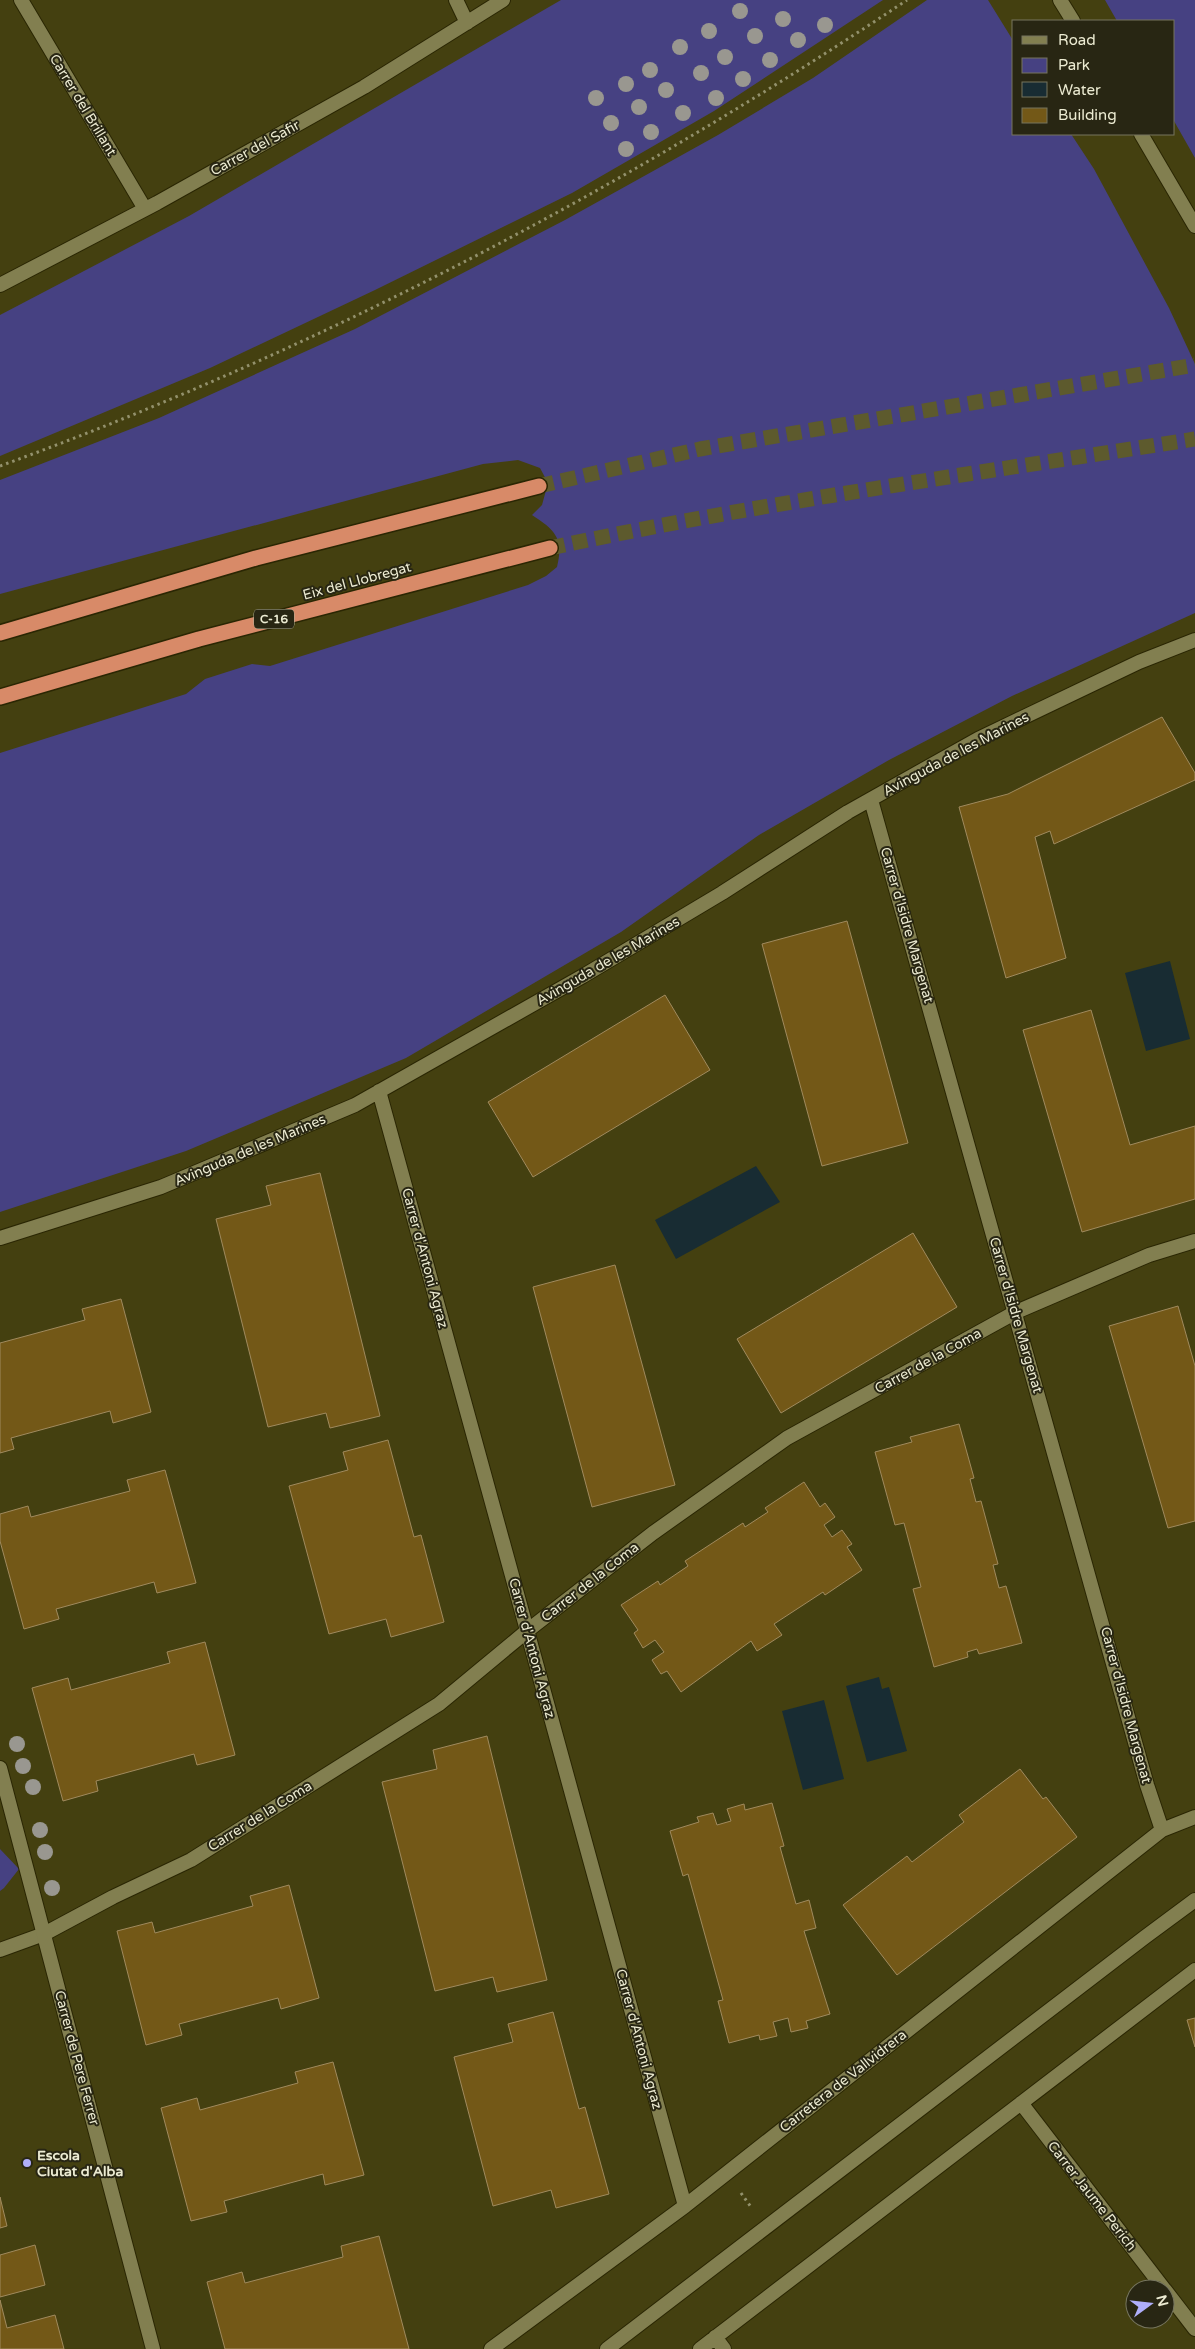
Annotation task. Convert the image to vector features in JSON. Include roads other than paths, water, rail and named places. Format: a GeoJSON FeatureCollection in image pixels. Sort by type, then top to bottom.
{"type":"FeatureCollection","features":[{"type":"Feature","properties":{"kind":"highway"},"geometry":{"type":"LineString","coordinates":[[0,632],[256,558],[539,486]]}},
{"type":"Feature","properties":{"kind":"highway","name":"Eix del Llobregat"},"geometry":{"type":"LineString","coordinates":[[0,696],[199,639],[550,548]]}},
{"type":"Feature","properties":{"kind":"street","name":"Carrer del Brillant"},"geometry":{"type":"LineString","coordinates":[[21,0],[145,209]]}},
{"type":"Feature","properties":{"kind":"street"},"geometry":{"type":"LineString","coordinates":[[456,0],[467,22]]}},
{"type":"Feature","properties":{"kind":"street","name":"Carrer del Safir"},"geometry":{"type":"LineString","coordinates":[[0,285],[145,209],[364,87],[503,0]]}},
{"type":"Feature","properties":{"kind":"street"},"geometry":{"type":"LineString","coordinates":[[1060,0],[1072,20]]}},
{"type":"Feature","properties":{"kind":"street"},"geometry":{"type":"LineString","coordinates":[[1142,135],[1195,226]]}},
{"type":"Feature","properties":{"kind":"street","name":"Avinguda de les Marines"},"geometry":{"type":"LineString","coordinates":[[0,1238],[161,1188],[355,1105],[583,976],[722,893],[871,800],[978,739],[1139,662],[1195,640]]}},
{"type":"Feature","properties":{"kind":"street","name":"Carrer d'Isidre Margenat"},"geometry":{"type":"LineString","coordinates":[[871,800],[1147,1785],[1162,1830]]}},
{"type":"Feature","properties":{"kind":"street","name":"Carrer d'Antoni Agraz"},"geometry":{"type":"LineString","coordinates":[[379,1091],[685,2206]]}},
{"type":"Feature","properties":{"kind":"street","name":"Carrer de la Coma"},"geometry":{"type":"LineString","coordinates":[[0,1950],[44,1934],[113,1897],[191,1860],[439,1704],[653,1533],[787,1438],[1016,1312],[1149,1256],[1195,1241]]}},
{"type":"Feature","properties":{"kind":"street","name":"Carrer de Pere Ferrer"},"geometry":{"type":"LineString","coordinates":[[0,1768],[153,2349]]}},
{"type":"Feature","properties":{"kind":"street","name":"Carretera de Vallvidrera"},"geometry":{"type":"LineString","coordinates":[[491,2349],[685,2206],[1162,1830],[1195,1817]]}},
{"type":"Feature","properties":{"kind":"street"},"geometry":{"type":"LineString","coordinates":[[607,2349],[1195,1900]]}},
{"type":"Feature","properties":{"kind":"street"},"geometry":{"type":"LineString","coordinates":[[700,2349],[1195,1970]]}},
{"type":"Feature","properties":{"kind":"street","name":"Carrer Jaume Perich"},"geometry":{"type":"LineString","coordinates":[[1021,2103],[1156,2279]]}},
{"type":"Feature","properties":{"kind":"street","name":"Carrer Jaume Perich"},"geometry":{"type":"LineString","coordinates":[[1175,2304],[1195,2329]]}},
{"type":"Feature","properties":{"kind":"street"},"geometry":{"type":"LineString","coordinates":[[715,2338],[724,2349]]}},
{"type":"Feature","properties":{"kind":"water"},"geometry":{"type":"Polygon","coordinates":[[[1170,961],[1190,1039],[1146,1051],[1125,973],[1170,961]]]}},
{"type":"Feature","properties":{"kind":"water"},"geometry":{"type":"Polygon","coordinates":[[[756,1166],[780,1202],[676,1259],[655,1220],[756,1166]]]}},
{"type":"Feature","properties":{"kind":"water"},"geometry":{"type":"Polygon","coordinates":[[[879,1677],[882,1689],[889,1687],[907,1751],[867,1762],[846,1686],[879,1677]]]}},
{"type":"Feature","properties":{"kind":"water"},"geometry":{"type":"Polygon","coordinates":[[[824,1700],[844,1779],[803,1790],[782,1711],[824,1700]]]}},
{"type":"Feature","properties":{"kind":"tunnel"},"geometry":{"type":"LineString","coordinates":[[539,486],[700,449],[1195,365]]}},
{"type":"Feature","properties":{"kind":"tunnel"},"geometry":{"type":"LineString","coordinates":[[550,548],[791,502],[1195,439]]}},
{"type":"Feature","properties":{"kind":"place","name":"Escola Ciutat d'Alba"},"geometry":{"type":"Point","coordinates":[27,2163]}}]}
